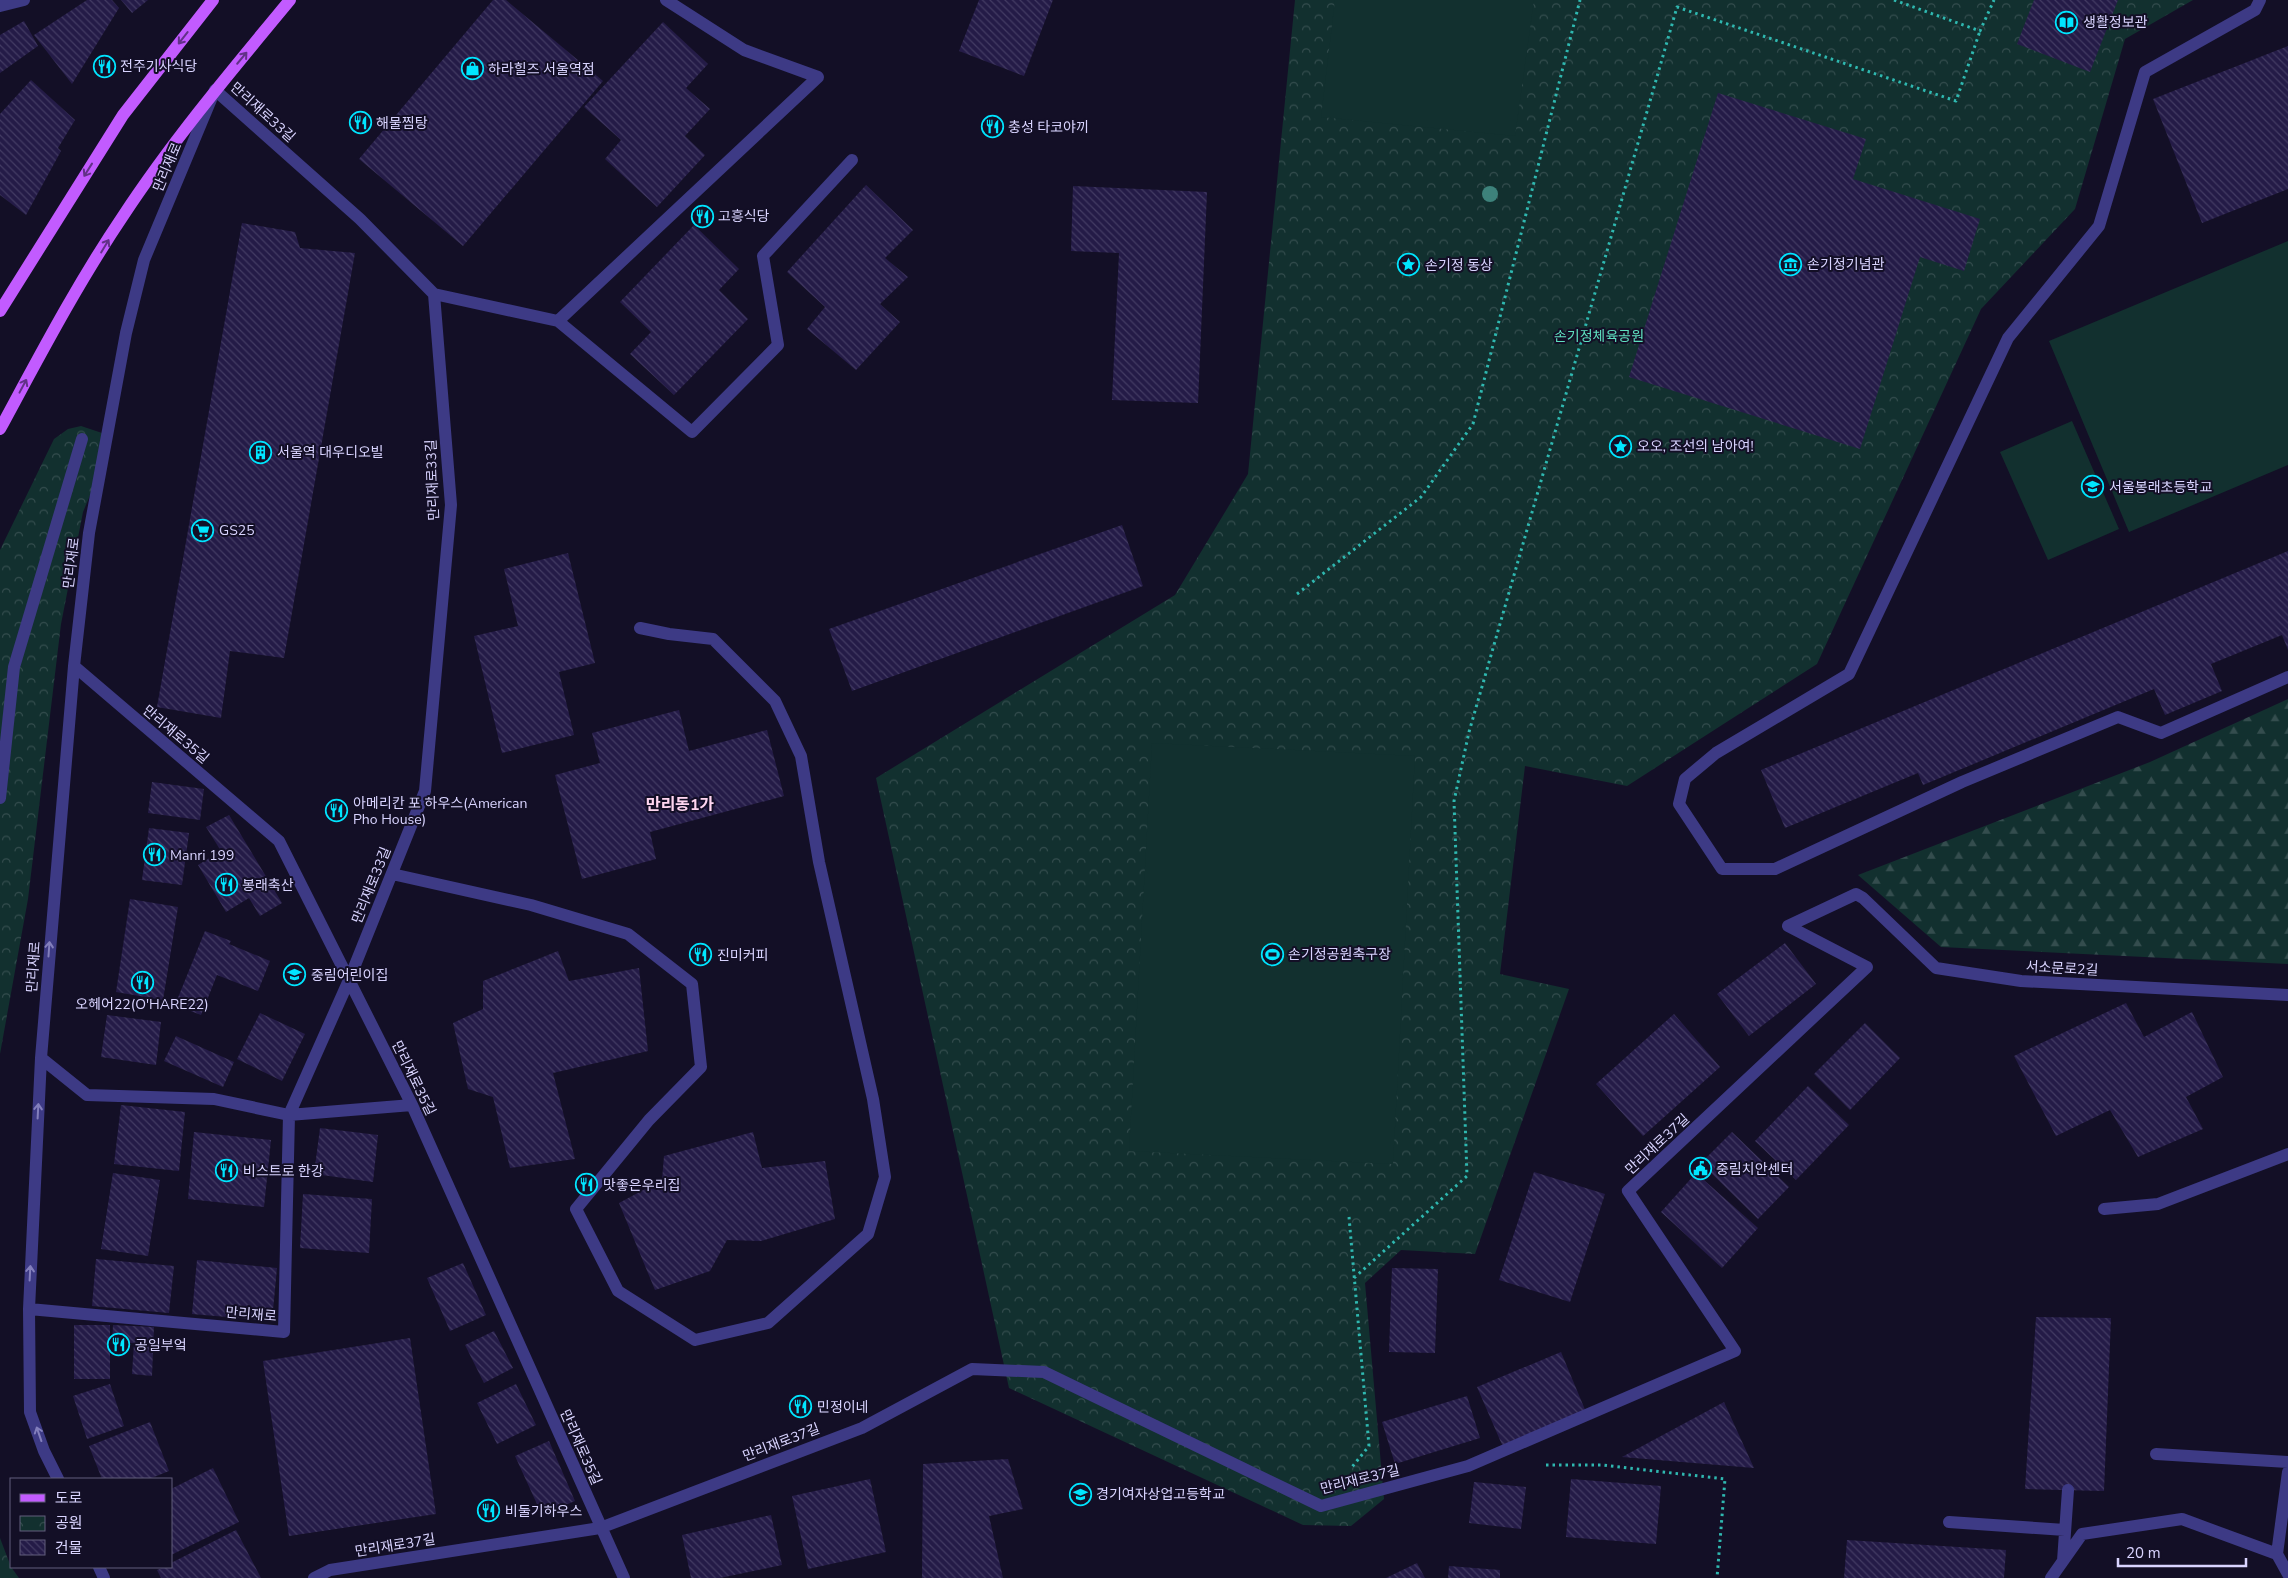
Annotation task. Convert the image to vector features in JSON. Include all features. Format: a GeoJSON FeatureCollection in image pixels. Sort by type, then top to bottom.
{"type":"FeatureCollection","features":[{"type":"Feature","properties":{"kind":"main road"},"geometry":{"type":"LineString","coordinates":[[0,311],[123,115],[213,0]]}},
{"type":"Feature","properties":{"kind":"main road","name":"만리재로"},"geometry":{"type":"LineString","coordinates":[[0,429],[49,338],[123,216],[215,90],[290,0]]}},
{"type":"Feature","properties":{"kind":"street"},"geometry":{"type":"LineString","coordinates":[[0,6],[24,0]]}},
{"type":"Feature","properties":{"kind":"street"},"geometry":{"type":"LineString","coordinates":[[558,321],[818,77],[744,50],[666,0]]}},
{"type":"Feature","properties":{"kind":"street"},"geometry":{"type":"LineString","coordinates":[[2260,0],[2255,10],[2146,72],[2099,226],[2008,338],[1849,674],[1716,754],[1685,779],[1679,804],[1722,869],[1775,869],[1962,782],[2118,717],[2161,733],[2288,677]]}},
{"type":"Feature","properties":{"kind":"street","name":"만리재로33길"},"geometry":{"type":"LineString","coordinates":[[215,90],[360,218],[434,294],[451,505],[425,791],[349,980],[289,1116]]}},
{"type":"Feature","properties":{"kind":"street","name":"만리재로"},"geometry":{"type":"LineString","coordinates":[[58,1478],[44,1451],[30,1412],[29,1308],[41,1058],[74,666],[89,533],[126,333],[144,260],[215,90]]}},
{"type":"Feature","properties":{"kind":"street"},"geometry":{"type":"LineString","coordinates":[[434,294],[558,321],[692,432],[778,345],[763,256],[852,160]]}},
{"type":"Feature","properties":{"kind":"street","name":"만리재로"},"geometry":{"type":"LineString","coordinates":[[0,798],[14,667],[82,440]]}},
{"type":"Feature","properties":{"kind":"street"},"geometry":{"type":"LineString","coordinates":[[392,874],[531,905],[628,934],[692,984],[701,1067],[649,1120],[576,1209],[618,1291],[695,1340],[768,1323],[868,1234],[885,1176],[873,1099],[819,862],[801,756],[775,701],[713,639],[669,634],[640,628]]}},
{"type":"Feature","properties":{"kind":"street","name":"만리재로35길"},"geometry":{"type":"LineString","coordinates":[[74,666],[279,841],[412,1105],[624,1578]]}},
{"type":"Feature","properties":{"kind":"street","name":"만리재로37길"},"geometry":{"type":"LineString","coordinates":[[314,1578],[330,1570],[600,1528],[862,1428],[972,1369],[1044,1372],[1321,1506],[1468,1466],[1735,1351],[1628,1192],[1867,967],[1788,926],[1856,894],[1863,898]]}},
{"type":"Feature","properties":{"kind":"street","name":"서소문로2길"},"geometry":{"type":"LineString","coordinates":[[1863,898],[1936,968],[2021,981],[2288,995]]}},
{"type":"Feature","properties":{"kind":"street"},"geometry":{"type":"LineString","coordinates":[[41,1058],[87,1095],[214,1099],[289,1116],[412,1105]]}},
{"type":"Feature","properties":{"kind":"street","name":"만리재로"},"geometry":{"type":"LineString","coordinates":[[29,1308],[284,1332],[289,1116]]}},
{"type":"Feature","properties":{"kind":"street"},"geometry":{"type":"LineString","coordinates":[[2104,1209],[2158,1204],[2288,1154]]}},
{"type":"Feature","properties":{"kind":"street"},"geometry":{"type":"LineString","coordinates":[[2156,1454],[2288,1462]]}},
{"type":"Feature","properties":{"kind":"street"},"geometry":{"type":"LineString","coordinates":[[2288,1472],[2277,1554],[2288,1574]]}},
{"type":"Feature","properties":{"kind":"street"},"geometry":{"type":"LineString","coordinates":[[2063,1561],[2068,1490]]}},
{"type":"Feature","properties":{"kind":"street"},"geometry":{"type":"LineString","coordinates":[[2051,1578],[2082,1534],[2182,1519],[2277,1554]]}},
{"type":"Feature","properties":{"kind":"street"},"geometry":{"type":"LineString","coordinates":[[1949,1522],[2065,1530]]}},
{"type":"Feature","properties":{"kind":"path"},"geometry":{"type":"LineString","coordinates":[[1297,594],[1420,497],[1473,424],[1580,0]]}},
{"type":"Feature","properties":{"kind":"path"},"geometry":{"type":"LineString","coordinates":[[1894,0],[1980,32]]}},
{"type":"Feature","properties":{"kind":"path"},"geometry":{"type":"LineString","coordinates":[[1354,1278],[1467,1176],[1454,801],[1469,732],[1677,7],[1956,101],[1980,32],[1994,0]]}},
{"type":"Feature","properties":{"kind":"path"},"geometry":{"type":"LineString","coordinates":[[1349,1217],[1369,1446],[1351,1469]]}},
{"type":"Feature","properties":{"kind":"path"},"geometry":{"type":"LineString","coordinates":[[1544,1465],[1602,1465],[1725,1479],[1717,1578]]}},
{"type":"Feature","properties":{"kind":"green space","name":"손기정체육공원"},"geometry":{"type":"Polygon","coordinates":[[[1295,0],[2193,0],[2125,39],[2075,209],[1981,309],[1817,664],[1627,786],[1525,766],[1500,974],[1569,989],[1475,1254],[1401,1250],[1365,1283],[1384,1499],[1351,1526],[1303,1525],[1009,1388],[876,778],[1175,595],[1248,474],[1295,0]]]}},
{"type":"Feature","properties":{"kind":"green space"},"geometry":{"type":"Polygon","coordinates":[[[1335,0],[1534,0],[1515,136],[1321,117],[1335,0]]]}},
{"type":"Feature","properties":{"kind":"green space"},"geometry":{"type":"Polygon","coordinates":[[[2288,241],[2288,465],[2129,532],[2049,341],[2288,241]]]}},
{"type":"Feature","properties":{"kind":"green space"},"geometry":{"type":"Polygon","coordinates":[[[2072,421],[2119,529],[2048,560],[2000,452],[2072,421]]]}},
{"type":"Feature","properties":{"kind":"green space"},"geometry":{"type":"Polygon","coordinates":[[[81,426],[102,433],[96,481],[83,512],[61,624],[28,899],[0,1054],[0,550],[54,439],[68,429],[81,426]]]}},
{"type":"Feature","properties":{"kind":"green space"},"geometry":{"type":"Polygon","coordinates":[[[2288,699],[2288,964],[1941,947],[1858,875],[2150,762],[2288,699]]]}},
{"type":"Feature","properties":{"kind":"green space","name":"손기정공원축구장"},"geometry":{"type":"Polygon","coordinates":[[[1152,743],[1415,756],[1393,1164],[1129,1151],[1152,743]]]}},
{"type":"Feature","properties":{"kind":"green space"},"geometry":{"type":"Polygon","coordinates":[[[0,1538],[10,1568],[19,1578],[0,1578],[0,1538]]]}},
{"type":"Feature","properties":{"kind":"building"},"geometry":{"type":"Polygon","coordinates":[[[87,0],[112,0],[119,8],[72,84],[34,35],[87,0]]]}},
{"type":"Feature","properties":{"kind":"building"},"geometry":{"type":"Polygon","coordinates":[[[121,0],[148,0],[132,13],[121,0]]]}},
{"type":"Feature","properties":{"kind":"building"},"geometry":{"type":"Polygon","coordinates":[[[493,0],[506,0],[603,81],[463,246],[359,159],[493,0]]]}},
{"type":"Feature","properties":{"kind":"building"},"geometry":{"type":"Polygon","coordinates":[[[979,0],[1053,0],[1024,76],[959,51],[979,0]]]}},
{"type":"Feature","properties":{"kind":"building","name":"생활정보관"},"geometry":{"type":"Polygon","coordinates":[[[2034,0],[2118,0],[2090,72],[2017,44],[2034,0]]]}},
{"type":"Feature","properties":{"kind":"building"},"geometry":{"type":"Polygon","coordinates":[[[24,21],[38,46],[0,73],[0,35],[24,21]]]}},
{"type":"Feature","properties":{"kind":"building"},"geometry":{"type":"Polygon","coordinates":[[[663,22],[708,64],[686,88],[710,109],[685,136],[705,155],[657,207],[605,159],[621,140],[584,107],[663,22]]]}},
{"type":"Feature","properties":{"kind":"building"},"geometry":{"type":"Polygon","coordinates":[[[2288,46],[2288,189],[2202,223],[2153,99],[2288,46]]]}},
{"type":"Feature","properties":{"kind":"building"},"geometry":{"type":"Polygon","coordinates":[[[31,80],[75,120],[58,148],[61,151],[26,215],[0,195],[0,114],[31,80]]]}},
{"type":"Feature","properties":{"kind":"building","name":"손기정기념관"},"geometry":{"type":"Polygon","coordinates":[[[1718,93],[1866,139],[1853,179],[1980,219],[1964,271],[1920,257],[1860,449],[1629,377],[1718,93]]]}},
{"type":"Feature","properties":{"kind":"building"},"geometry":{"type":"Polygon","coordinates":[[[866,185],[913,230],[885,258],[908,277],[880,304],[900,322],[856,370],[807,329],[825,307],[787,272],[866,185]]]}},
{"type":"Feature","properties":{"kind":"building"},"geometry":{"type":"Polygon","coordinates":[[[1073,186],[1207,192],[1198,403],[1112,400],[1119,253],[1071,251],[1073,186]]]}},
{"type":"Feature","properties":{"kind":"building","name":"서울역 대우디오빌"},"geometry":{"type":"Polygon","coordinates":[[[242,223],[295,232],[300,248],[355,253],[284,658],[230,651],[221,718],[157,707],[242,223]]]}},
{"type":"Feature","properties":{"kind":"building"},"geometry":{"type":"Polygon","coordinates":[[[694,225],[739,269],[719,290],[748,319],[674,395],[630,354],[651,332],[620,302],[694,225]]]}},
{"type":"Feature","properties":{"kind":"building"},"geometry":{"type":"Polygon","coordinates":[[[1122,525],[1143,586],[852,691],[829,629],[1122,525]]]}},
{"type":"Feature","properties":{"kind":"building"},"geometry":{"type":"Polygon","coordinates":[[[2288,551],[2288,650],[2282,635],[2211,664],[2222,691],[2165,715],[2154,689],[1923,785],[1918,773],[1785,828],[1761,770],[2288,551]]]}},
{"type":"Feature","properties":{"kind":"building"},"geometry":{"type":"Polygon","coordinates":[[[568,553],[595,663],[559,672],[574,735],[502,753],[474,636],[518,626],[504,569],[568,553]]]}},
{"type":"Feature","properties":{"kind":"building"},"geometry":{"type":"Polygon","coordinates":[[[679,710],[689,751],[767,730],[784,796],[650,832],[656,859],[582,879],[555,775],[600,763],[592,733],[679,710]]]}},
{"type":"Feature","properties":{"kind":"building"},"geometry":{"type":"Polygon","coordinates":[[[152,782],[204,789],[200,820],[148,813],[152,782]]]}},
{"type":"Feature","properties":{"kind":"building"},"geometry":{"type":"Polygon","coordinates":[[[229,815],[282,903],[260,916],[249,898],[226,912],[198,865],[221,851],[206,827],[229,815]]]}},
{"type":"Feature","properties":{"kind":"building"},"geometry":{"type":"Polygon","coordinates":[[[149,828],[189,833],[182,885],[142,880],[149,828]]]}},
{"type":"Feature","properties":{"kind":"building"},"geometry":{"type":"Polygon","coordinates":[[[130,899],[178,907],[163,1000],[116,992],[130,899]]]}},
{"type":"Feature","properties":{"kind":"building"},"geometry":{"type":"Polygon","coordinates":[[[205,931],[231,941],[229,944],[270,961],[258,991],[217,975],[201,1015],[175,1005],[205,931]]]}},
{"type":"Feature","properties":{"kind":"building"},"geometry":{"type":"Polygon","coordinates":[[[1785,943],[1816,984],[1749,1036],[1717,994],[1785,943]]]}},
{"type":"Feature","properties":{"kind":"building"},"geometry":{"type":"Polygon","coordinates":[[[558,951],[569,981],[639,968],[648,1051],[553,1073],[575,1159],[510,1168],[493,1097],[468,1089],[453,1023],[483,1009],[483,981],[558,951]]]}},
{"type":"Feature","properties":{"kind":"building"},"geometry":{"type":"Polygon","coordinates":[[[2126,1003],[2144,1037],[2192,1012],[2223,1077],[2186,1097],[2203,1129],[2138,1157],[2110,1110],[2056,1136],[2014,1056],[2126,1003]]]}},
{"type":"Feature","properties":{"kind":"building"},"geometry":{"type":"Polygon","coordinates":[[[260,1013],[305,1034],[282,1081],[237,1059],[260,1013]]]}},
{"type":"Feature","properties":{"kind":"building"},"geometry":{"type":"Polygon","coordinates":[[[1674,1014],[1720,1067],[1643,1136],[1596,1084],[1674,1014]]]}},
{"type":"Feature","properties":{"kind":"building"},"geometry":{"type":"Polygon","coordinates":[[[107,1015],[161,1022],[156,1065],[101,1057],[107,1015]]]}},
{"type":"Feature","properties":{"kind":"building"},"geometry":{"type":"Polygon","coordinates":[[[1865,1023],[1900,1058],[1850,1110],[1814,1074],[1865,1023]]]}},
{"type":"Feature","properties":{"kind":"building"},"geometry":{"type":"Polygon","coordinates":[[[176,1036],[234,1062],[223,1087],[164,1061],[176,1036]]]}},
{"type":"Feature","properties":{"kind":"building"},"geometry":{"type":"Polygon","coordinates":[[[1808,1086],[1849,1125],[1796,1180],[1755,1141],[1808,1086]]]}},
{"type":"Feature","properties":{"kind":"building"},"geometry":{"type":"Polygon","coordinates":[[[121,1105],[185,1112],[179,1171],[114,1164],[121,1105]]]}},
{"type":"Feature","properties":{"kind":"building"},"geometry":{"type":"Polygon","coordinates":[[[320,1128],[378,1135],[373,1182],[314,1174],[320,1128]]]}},
{"type":"Feature","properties":{"kind":"building"},"geometry":{"type":"Polygon","coordinates":[[[194,1132],[271,1140],[264,1207],[188,1199],[194,1132]]]}},
{"type":"Feature","properties":{"kind":"building"},"geometry":{"type":"Polygon","coordinates":[[[753,1132],[762,1168],[825,1161],[835,1219],[761,1241],[727,1240],[710,1271],[655,1290],[619,1203],[662,1180],[664,1156],[753,1132]]]}},
{"type":"Feature","properties":{"kind":"building"},"geometry":{"type":"Polygon","coordinates":[[[1732,1132],[1789,1187],[1758,1219],[1701,1163],[1732,1132]]]}},
{"type":"Feature","properties":{"kind":"building"},"geometry":{"type":"Polygon","coordinates":[[[1534,1172],[1605,1194],[1570,1302],[1499,1280],[1534,1172]]]}},
{"type":"Feature","properties":{"kind":"building"},"geometry":{"type":"Polygon","coordinates":[[[113,1173],[160,1180],[148,1256],[101,1249],[113,1173]]]}},
{"type":"Feature","properties":{"kind":"building"},"geometry":{"type":"Polygon","coordinates":[[[1696,1173],[1758,1228],[1722,1268],[1661,1212],[1696,1173]]]}},
{"type":"Feature","properties":{"kind":"building"},"geometry":{"type":"Polygon","coordinates":[[[303,1194],[372,1199],[369,1253],[300,1248],[303,1194]]]}},
{"type":"Feature","properties":{"kind":"building"},"geometry":{"type":"Polygon","coordinates":[[[96,1259],[174,1266],[169,1313],[92,1306],[96,1259]]]}},
{"type":"Feature","properties":{"kind":"building"},"geometry":{"type":"Polygon","coordinates":[[[197,1260],[277,1268],[272,1321],[192,1314],[197,1260]]]}},
{"type":"Feature","properties":{"kind":"building"},"geometry":{"type":"Polygon","coordinates":[[[463,1263],[486,1315],[450,1331],[427,1278],[463,1263]]]}},
{"type":"Feature","properties":{"kind":"building"},"geometry":{"type":"Polygon","coordinates":[[[1392,1268],[1438,1269],[1435,1353],[1389,1352],[1392,1268]]]}},
{"type":"Feature","properties":{"kind":"building"},"geometry":{"type":"Polygon","coordinates":[[[2036,1317],[2111,1318],[2104,1491],[2025,1489],[2036,1317]]]}},
{"type":"Feature","properties":{"kind":"building"},"geometry":{"type":"Polygon","coordinates":[[[74,1325],[110,1325],[110,1379],[74,1379],[74,1325]]]}},
{"type":"Feature","properties":{"kind":"building"},"geometry":{"type":"Polygon","coordinates":[[[113,1325],[154,1327],[152,1376],[132,1374],[134,1343],[112,1342],[113,1325]]]}},
{"type":"Feature","properties":{"kind":"building"},"geometry":{"type":"Polygon","coordinates":[[[494,1331],[513,1368],[484,1383],[465,1345],[494,1331]]]}},
{"type":"Feature","properties":{"kind":"building"},"geometry":{"type":"Polygon","coordinates":[[[410,1338],[436,1514],[289,1536],[263,1361],[410,1338]]]}},
{"type":"Feature","properties":{"kind":"building"},"geometry":{"type":"Polygon","coordinates":[[[1561,1352],[1586,1412],[1503,1447],[1477,1387],[1561,1352]]]}},
{"type":"Feature","properties":{"kind":"building"},"geometry":{"type":"Polygon","coordinates":[[[110,1384],[124,1426],[87,1439],[73,1396],[110,1384]]]}},
{"type":"Feature","properties":{"kind":"building"},"geometry":{"type":"Polygon","coordinates":[[[516,1384],[536,1425],[497,1444],[477,1403],[516,1384]]]}},
{"type":"Feature","properties":{"kind":"building"},"geometry":{"type":"Polygon","coordinates":[[[1467,1396],[1480,1438],[1395,1464],[1382,1422],[1467,1396]]]}},
{"type":"Feature","properties":{"kind":"building"},"geometry":{"type":"Polygon","coordinates":[[[1724,1402],[1754,1468],[1622,1457],[1724,1402]]]}},
{"type":"Feature","properties":{"kind":"building"},"geometry":{"type":"Polygon","coordinates":[[[150,1422],[169,1471],[152,1478],[102,1478],[89,1446],[150,1422]]]}},
{"type":"Feature","properties":{"kind":"building"},"geometry":{"type":"Polygon","coordinates":[[[549,1441],[575,1501],[542,1515],[515,1456],[549,1441]]]}},
{"type":"Feature","properties":{"kind":"building"},"geometry":{"type":"Polygon","coordinates":[[[1008,1459],[1023,1509],[989,1516],[1003,1578],[922,1578],[923,1464],[1008,1459]]]}},
{"type":"Feature","properties":{"kind":"building"},"geometry":{"type":"Polygon","coordinates":[[[213,1468],[239,1522],[172,1555],[172,1488],[213,1468]]]}},
{"type":"Feature","properties":{"kind":"building"},"geometry":{"type":"Polygon","coordinates":[[[870,1479],[886,1552],[808,1569],[792,1496],[870,1479]]]}},
{"type":"Feature","properties":{"kind":"building"},"geometry":{"type":"Polygon","coordinates":[[[1571,1479],[1661,1486],[1656,1544],[1566,1537],[1571,1479]]]}},
{"type":"Feature","properties":{"kind":"building"},"geometry":{"type":"Polygon","coordinates":[[[1474,1482],[1526,1487],[1521,1529],[1469,1523],[1474,1482]]]}},
{"type":"Feature","properties":{"kind":"building"},"geometry":{"type":"Polygon","coordinates":[[[771,1515],[782,1565],[720,1578],[691,1578],[682,1535],[771,1515]]]}},
{"type":"Feature","properties":{"kind":"building"},"geometry":{"type":"Polygon","coordinates":[[[236,1530],[261,1578],[161,1578],[157,1570],[172,1568],[172,1562],[236,1530]]]}},
{"type":"Feature","properties":{"kind":"building"},"geometry":{"type":"Polygon","coordinates":[[[1847,1540],[2006,1550],[2004,1578],[1844,1578],[1847,1540]]]}},
{"type":"Feature","properties":{"kind":"building"},"geometry":{"type":"Polygon","coordinates":[[[1417,1563],[1425,1578],[1386,1578],[1417,1563]]]}},
{"type":"Feature","properties":{"kind":"building"},"geometry":{"type":"Polygon","coordinates":[[[1449,1566],[1500,1570],[1500,1578],[1448,1578],[1449,1566]]]}},
{"type":"Feature","properties":{"kind":"place","name":"생활정보관"},"geometry":{"type":"Point","coordinates":[2067,22]}},
{"type":"Feature","properties":{"kind":"place","name":"전주기사식당"},"geometry":{"type":"Point","coordinates":[104,66]}},
{"type":"Feature","properties":{"kind":"place","name":"하라힐즈 서울역점"},"geometry":{"type":"Point","coordinates":[472,69]}},
{"type":"Feature","properties":{"kind":"place","name":"해물찜탕"},"geometry":{"type":"Point","coordinates":[360,123]}},
{"type":"Feature","properties":{"kind":"place","name":"충성 타코야끼"},"geometry":{"type":"Point","coordinates":[992,127]}},
{"type":"Feature","properties":{"kind":"place","name":"고흥식당"},"geometry":{"type":"Point","coordinates":[702,216]}},
{"type":"Feature","properties":{"kind":"place","name":"손기정기념관"},"geometry":{"type":"Point","coordinates":[1791,264]}},
{"type":"Feature","properties":{"kind":"place","name":"손기정 동상"},"geometry":{"type":"Point","coordinates":[1409,265]}},
{"type":"Feature","properties":{"kind":"place","name":"오오, 조선의 남아여!"},"geometry":{"type":"Point","coordinates":[1621,446]}},
{"type":"Feature","properties":{"kind":"place","name":"서울역 대우디오빌"},"geometry":{"type":"Point","coordinates":[261,452]}},
{"type":"Feature","properties":{"kind":"place","name":"서울봉래초등학교"},"geometry":{"type":"Point","coordinates":[2093,487]}},
{"type":"Feature","properties":{"kind":"place","name":"GS25"},"geometry":{"type":"Point","coordinates":[203,530]}},
{"type":"Feature","properties":{"kind":"place","name":"아메리칸 포 하우스(American Pho House)"},"geometry":{"type":"Point","coordinates":[337,811]}},
{"type":"Feature","properties":{"kind":"place","name":"Manri 199"},"geometry":{"type":"Point","coordinates":[154,855]}},
{"type":"Feature","properties":{"kind":"place","name":"봉래축산"},"geometry":{"type":"Point","coordinates":[226,885]}},
{"type":"Feature","properties":{"kind":"place","name":"손기정공원축구장"},"geometry":{"type":"Point","coordinates":[1272,954]}},
{"type":"Feature","properties":{"kind":"place","name":"진미커피"},"geometry":{"type":"Point","coordinates":[701,955]}},
{"type":"Feature","properties":{"kind":"place","name":"중림어린이집"},"geometry":{"type":"Point","coordinates":[295,975]}},
{"type":"Feature","properties":{"kind":"place","name":"오헤어22(O'HARE22)"},"geometry":{"type":"Point","coordinates":[142,982]}},
{"type":"Feature","properties":{"kind":"place","name":"중림치안센터"},"geometry":{"type":"Point","coordinates":[1700,1169]}},
{"type":"Feature","properties":{"kind":"place","name":"비스트로 한강"},"geometry":{"type":"Point","coordinates":[227,1171]}},
{"type":"Feature","properties":{"kind":"place","name":"맛좋은우리집"},"geometry":{"type":"Point","coordinates":[587,1185]}},
{"type":"Feature","properties":{"kind":"place","name":"공일부엌"},"geometry":{"type":"Point","coordinates":[119,1345]}},
{"type":"Feature","properties":{"kind":"place","name":"민정이네"},"geometry":{"type":"Point","coordinates":[801,1407]}},
{"type":"Feature","properties":{"kind":"place","name":"경기여자상업고등학교"},"geometry":{"type":"Point","coordinates":[1080,1494]}},
{"type":"Feature","properties":{"kind":"place","name":"비둘기하우스"},"geometry":{"type":"Point","coordinates":[489,1511]}},
{"type":"Feature","properties":{"kind":"district","name":"만리동1가"},"geometry":{"type":"Point","coordinates":[680,804]}}]}
